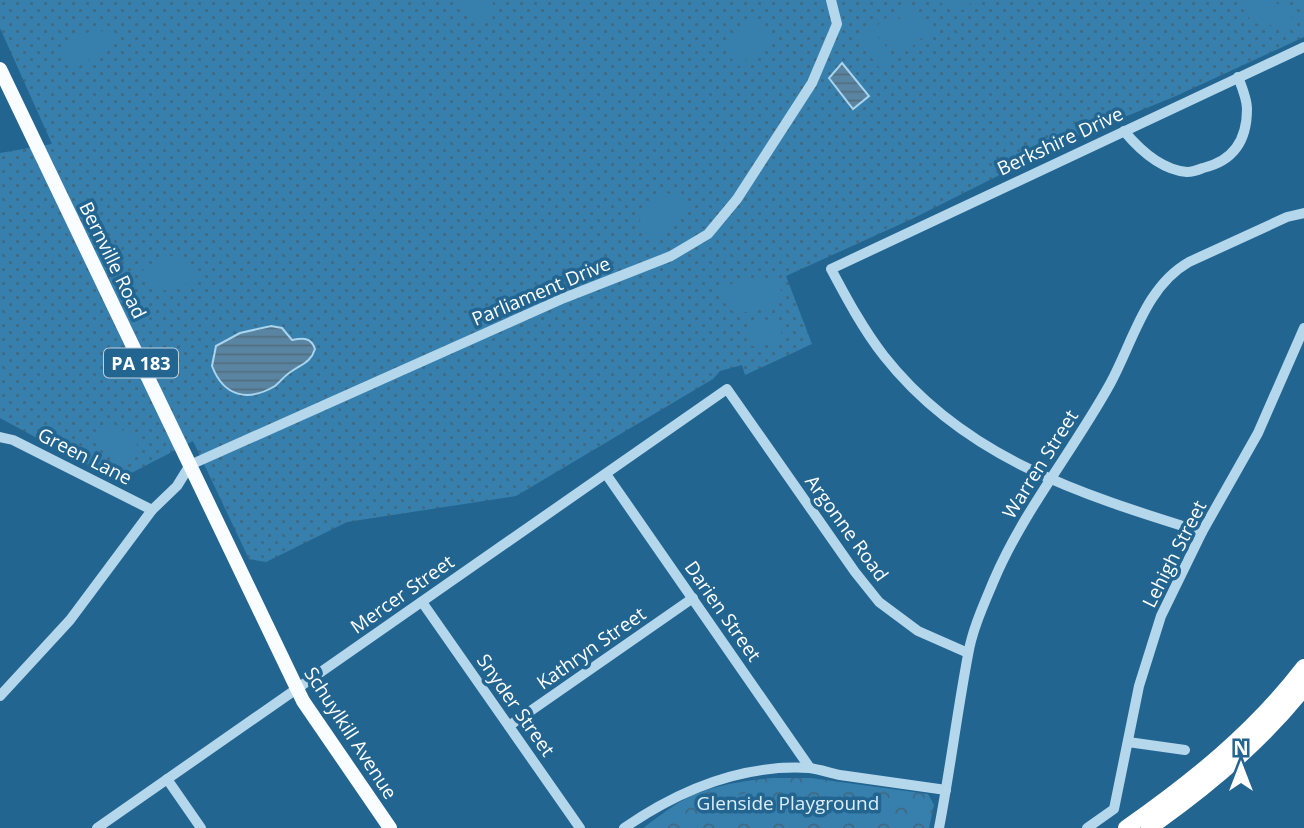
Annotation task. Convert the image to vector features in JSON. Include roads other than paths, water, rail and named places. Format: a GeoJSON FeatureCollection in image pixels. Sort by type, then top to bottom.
{"type":"FeatureCollection","features":[{"type":"Feature","properties":{"kind":"highway"},"geometry":{"type":"LineString","coordinates":[[1126,828],[1176,793],[1219,758],[1268,711],[1304,667]]}},
{"type":"Feature","properties":{"kind":"highway"},"geometry":{"type":"LineString","coordinates":[[1149,828],[1228,767],[1304,688]]}},
{"type":"Feature","properties":{"kind":"main road","name":"Bernville Road"},"geometry":{"type":"LineString","coordinates":[[0,69],[282,657]]}},
{"type":"Feature","properties":{"kind":"main road","name":"Schuylkill Avenue"},"geometry":{"type":"LineString","coordinates":[[282,657],[297,689],[390,828]]}},
{"type":"Feature","properties":{"kind":"street","name":"Parliament Drive"},"geometry":{"type":"LineString","coordinates":[[0,696],[70,620],[152,510],[177,486],[190,465],[564,298],[671,257],[708,234],[737,200],[813,83],[837,24],[831,0]]}},
{"type":"Feature","properties":{"kind":"street","name":"Berkshire Drive"},"geometry":{"type":"LineString","coordinates":[[1050,480],[1003,457],[976,440],[905,381],[869,336],[831,269],[1304,47]]}},
{"type":"Feature","properties":{"kind":"street"},"geometry":{"type":"LineString","coordinates":[[1124,131],[1137,147],[1170,167],[1188,172],[1221,164],[1238,147],[1246,127],[1247,106],[1238,78]]}},
{"type":"Feature","properties":{"kind":"street","name":"Warren Street"},"geometry":{"type":"LineString","coordinates":[[939,828],[968,653],[992,586],[1011,543],[1111,382],[1152,295],[1179,268],[1189,262],[1287,217],[1304,213]]}},
{"type":"Feature","properties":{"kind":"street","name":"Lehigh Street"},"geometry":{"type":"LineString","coordinates":[[1087,828],[1114,809],[1139,686],[1152,641],[1176,583],[1258,433],[1304,328]]}},
{"type":"Feature","properties":{"kind":"street","name":"Mercer Street"},"geometry":{"type":"LineString","coordinates":[[97,828],[727,390]]}},
{"type":"Feature","properties":{"kind":"street","name":"Argonne Road"},"geometry":{"type":"LineString","coordinates":[[727,390],[879,602],[918,631],[968,653]]}},
{"type":"Feature","properties":{"kind":"street","name":"Green Lane"},"geometry":{"type":"LineString","coordinates":[[0,437],[13,440],[152,510]]}},
{"type":"Feature","properties":{"kind":"street","name":"Darien Street"},"geometry":{"type":"LineString","coordinates":[[606,474],[810,768]]}},
{"type":"Feature","properties":{"kind":"street"},"geometry":{"type":"LineString","coordinates":[[1050,480],[1202,532]]}},
{"type":"Feature","properties":{"kind":"street","name":"Kathryn Street"},"geometry":{"type":"LineString","coordinates":[[509,726],[693,598]]}},
{"type":"Feature","properties":{"kind":"street","name":"Snyder Street"},"geometry":{"type":"LineString","coordinates":[[422,602],[580,828]]}},
{"type":"Feature","properties":{"kind":"street"},"geometry":{"type":"LineString","coordinates":[[1128,742],[1185,750]]}},
{"type":"Feature","properties":{"kind":"street"},"geometry":{"type":"LineString","coordinates":[[624,828],[656,807],[699,785],[757,771],[810,768],[946,790]]}},
{"type":"Feature","properties":{"kind":"street"},"geometry":{"type":"LineString","coordinates":[[167,779],[201,828]]}},
{"type":"Feature","properties":{"kind":"park label","name":"Glenside Playground"},"geometry":{"type":"Point","coordinates":[788,803]}}]}
